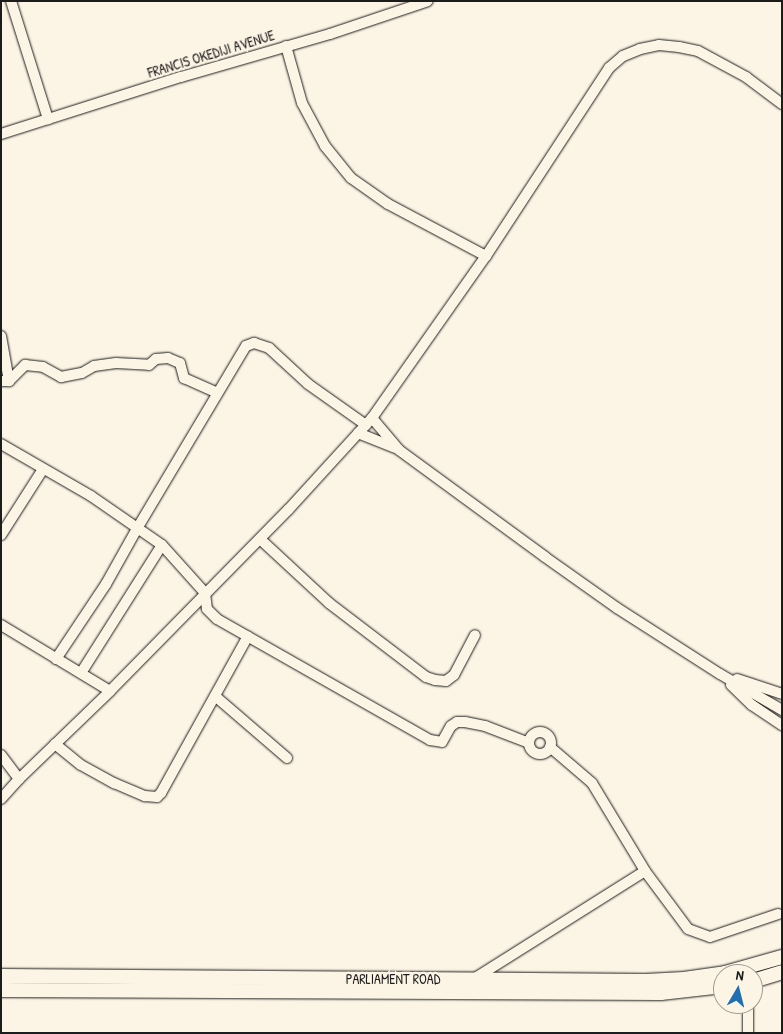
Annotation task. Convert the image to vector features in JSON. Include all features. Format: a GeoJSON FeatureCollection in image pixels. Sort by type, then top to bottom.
{"type":"FeatureCollection","features":[{"type":"Feature","properties":{"kind":"main road","name":"PARLIAMENT ROAD"},"geometry":{"type":"LineString","coordinates":[[1,990],[470,985],[646,981],[684,979],[725,973],[782,957]]}},
{"type":"Feature","properties":{"kind":"main road"},"geometry":{"type":"LineString","coordinates":[[763,978],[782,972]]}},
{"type":"Feature","properties":{"kind":"main road","name":"PARLIAMENT ROAD"},"geometry":{"type":"LineString","coordinates":[[1,976],[470,985],[661,993],[713,987]]}},
{"type":"Feature","properties":{"kind":"street"},"geometry":{"type":"LineString","coordinates":[[11,1],[48,119]]}},
{"type":"Feature","properties":{"kind":"street","name":"FRANCIS OKEDIJI AVENUE"},"geometry":{"type":"LineString","coordinates":[[1,134],[428,1]]}},
{"type":"Feature","properties":{"kind":"street"},"geometry":{"type":"LineString","coordinates":[[1,799],[260,539],[369,422],[486,256],[602,79],[610,68],[623,56],[659,45],[698,52],[746,77],[782,104]]}},
{"type":"Feature","properties":{"kind":"street"},"geometry":{"type":"LineString","coordinates":[[286,46],[302,102],[325,146],[351,178],[388,204],[486,256]]}},
{"type":"Feature","properties":{"kind":"street"},"geometry":{"type":"LineString","coordinates":[[1,336],[5,381]]}},
{"type":"Feature","properties":{"kind":"street"},"geometry":{"type":"LineString","coordinates":[[56,660],[106,584],[246,346],[254,343],[269,348],[308,384],[369,422],[399,450],[599,595],[720,674],[781,709]]}},
{"type":"Feature","properties":{"kind":"street"},"geometry":{"type":"LineString","coordinates":[[5,381],[25,364],[43,367],[61,377],[82,373],[94,366],[116,363],[149,365],[156,359],[168,358],[180,363],[184,378],[217,394]]}},
{"type":"Feature","properties":{"kind":"street"},"geometry":{"type":"LineString","coordinates":[[358,433],[399,450]]}},
{"type":"Feature","properties":{"kind":"street"},"geometry":{"type":"LineString","coordinates":[[1,444],[91,496],[162,545],[205,593],[207,609],[217,619],[434,742],[445,740],[451,726],[457,722],[485,726],[529,743],[533,752],[538,754],[543,754],[550,747],[550,738],[542,732],[533,734],[529,743]]}},
{"type":"Feature","properties":{"kind":"street"},"geometry":{"type":"LineString","coordinates":[[1,535],[44,469]]}},
{"type":"Feature","properties":{"kind":"street"},"geometry":{"type":"LineString","coordinates":[[260,539],[329,603],[426,677],[435,680],[446,680],[454,675],[475,635]]}},
{"type":"Feature","properties":{"kind":"street"},"geometry":{"type":"LineString","coordinates":[[81,673],[162,545]]}},
{"type":"Feature","properties":{"kind":"street"},"geometry":{"type":"LineString","coordinates":[[1,625],[110,691]]}},
{"type":"Feature","properties":{"kind":"street"},"geometry":{"type":"LineString","coordinates":[[55,744],[81,765],[114,783],[145,796],[157,797],[161,793],[248,636]]}},
{"type":"Feature","properties":{"kind":"street"},"geometry":{"type":"LineString","coordinates":[[720,674],[782,694]]}},
{"type":"Feature","properties":{"kind":"street"},"geometry":{"type":"LineString","coordinates":[[720,674],[752,705],[782,725]]}},
{"type":"Feature","properties":{"kind":"street"},"geometry":{"type":"LineString","coordinates":[[215,696],[287,758]]}},
{"type":"Feature","properties":{"kind":"street"},"geometry":{"type":"LineString","coordinates":[[550,747],[592,783],[644,872],[688,929],[698,935],[710,938],[778,914]]}},
{"type":"Feature","properties":{"kind":"street"},"geometry":{"type":"LineString","coordinates":[[1,755],[19,779]]}},
{"type":"Feature","properties":{"kind":"street"},"geometry":{"type":"LineString","coordinates":[[470,985],[644,872]]}},
{"type":"Feature","properties":{"kind":"street"},"geometry":{"type":"LineString","coordinates":[[748,1014],[748,1033]]}}]}
